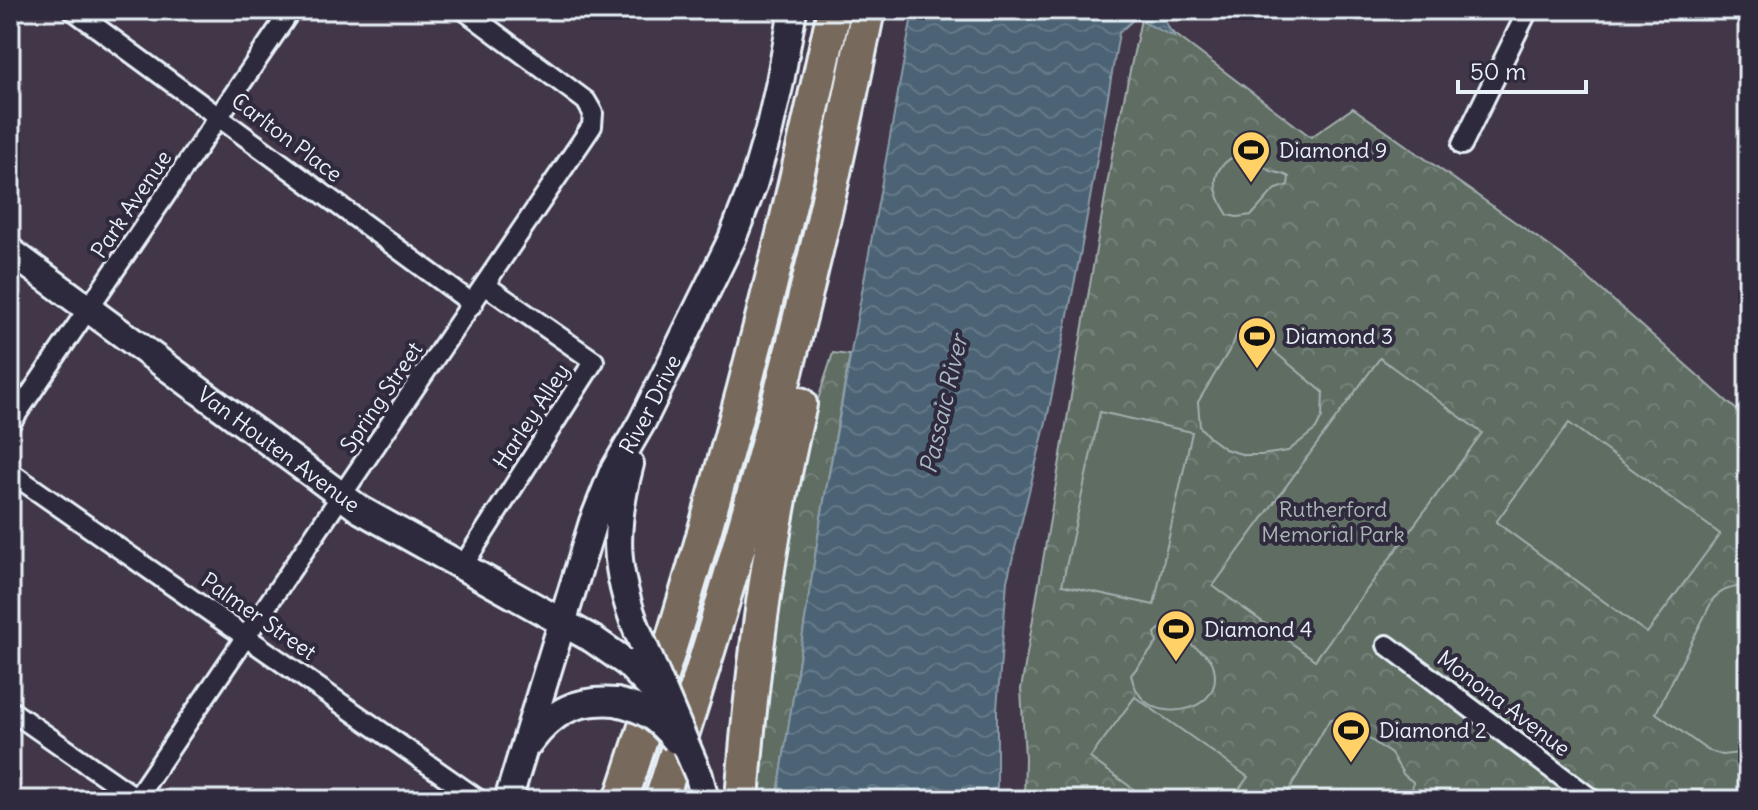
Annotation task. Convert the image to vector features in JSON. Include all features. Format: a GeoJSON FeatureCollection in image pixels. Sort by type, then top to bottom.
{"type":"FeatureCollection","features":[{"type":"Feature","properties":{"kind":"highway"},"geometry":{"type":"LineString","coordinates":[[621,800],[719,482],[800,168],[834,10]]}},
{"type":"Feature","properties":{"kind":"highway"},"geometry":{"type":"LineString","coordinates":[[661,800],[734,566],[775,414],[831,187],[869,10]]}},
{"type":"Feature","properties":{"kind":"highway"},"geometry":{"type":"LineString","coordinates":[[742,800],[756,641],[769,554],[836,244],[869,10]]}},
{"type":"Feature","properties":{"kind":"highway"},"geometry":{"type":"LineString","coordinates":[[598,800],[685,599]]}},
{"type":"Feature","properties":{"kind":"main road","name":"River Drive"},"geometry":{"type":"LineString","coordinates":[[508,800],[602,496],[732,239],[753,185],[780,82],[793,10]]}},
{"type":"Feature","properties":{"kind":"main road","name":"Van Houten Avenue"},"geometry":{"type":"LineString","coordinates":[[10,251],[361,510],[611,650],[653,688],[674,719]]}},
{"type":"Feature","properties":{"kind":"main road"},"geometry":{"type":"LineString","coordinates":[[642,422],[620,504],[617,547],[623,591],[702,788]]}},
{"type":"Feature","properties":{"kind":"main road"},"geometry":{"type":"LineString","coordinates":[[520,761],[539,730],[553,717],[583,703],[616,702],[648,713],[662,724],[676,739],[702,788]]}},
{"type":"Feature","properties":{"kind":"street","name":"Carlton Place"},"geometry":{"type":"LineString","coordinates":[[73,10],[473,304]]}},
{"type":"Feature","properties":{"kind":"street","name":"Park Avenue"},"geometry":{"type":"LineString","coordinates":[[10,424],[291,10]]}},
{"type":"Feature","properties":{"kind":"street","name":"Spring Street"},"geometry":{"type":"LineString","coordinates":[[137,799],[592,126],[593,113],[586,101],[464,10]]}},
{"type":"Feature","properties":{"kind":"street"},"geometry":{"type":"LineString","coordinates":[[1462,145],[1528,10]]}},
{"type":"Feature","properties":{"kind":"street","name":"Harley Alley"},"geometry":{"type":"LineString","coordinates":[[462,567],[594,361],[485,285]]}},
{"type":"Feature","properties":{"kind":"street","name":"Palmer Street"},"geometry":{"type":"LineString","coordinates":[[10,472],[479,800]]}},
{"type":"Feature","properties":{"kind":"street","name":"Monona Avenue"},"geometry":{"type":"LineString","coordinates":[[1387,645],[1593,800]]}},
{"type":"Feature","properties":{"kind":"street"},"geometry":{"type":"LineString","coordinates":[[10,710],[137,799]]}},
{"type":"Feature","properties":{"kind":"green space","name":"Rutherford Memorial Park"},"geometry":{"type":"Polygon","coordinates":[[[1143,10],[1311,137],[1353,108],[1562,255],[1748,420],[1748,800],[1024,800],[1021,689],[1113,150],[1143,10]]]}},
{"type":"Feature","properties":{"kind":"green space","name":"Diamond 9"},"geometry":{"type":"Polygon","coordinates":[[[1246,152],[1269,170],[1289,177],[1288,185],[1274,190],[1252,215],[1237,217],[1228,215],[1222,204],[1216,177],[1225,162],[1246,152]]]}},
{"type":"Feature","properties":{"kind":"green space","name":"Diamond 3"},"geometry":{"type":"Polygon","coordinates":[[[1253,327],[1264,336],[1270,348],[1323,392],[1322,417],[1316,429],[1288,451],[1245,455],[1225,449],[1200,427],[1198,402],[1237,333],[1253,327]]]}},
{"type":"Feature","properties":{"kind":"green space"},"geometry":{"type":"Polygon","coordinates":[[[833,353],[850,355],[777,800],[754,800],[772,616],[796,468],[833,353]]]}},
{"type":"Feature","properties":{"kind":"green space"},"geometry":{"type":"Polygon","coordinates":[[[1380,358],[1482,433],[1315,660],[1213,586],[1380,358]]]}},
{"type":"Feature","properties":{"kind":"green space"},"geometry":{"type":"Polygon","coordinates":[[[1100,412],[1192,432],[1154,605],[1062,585],[1100,412]]]}},
{"type":"Feature","properties":{"kind":"green space"},"geometry":{"type":"Polygon","coordinates":[[[1569,423],[1720,534],[1647,633],[1496,522],[1569,423]]]}},
{"type":"Feature","properties":{"kind":"green space"},"geometry":{"type":"Polygon","coordinates":[[[1748,586],[1748,752],[1722,755],[1707,750],[1656,713],[1713,599],[1729,589],[1748,586]]]}},
{"type":"Feature","properties":{"kind":"green space","name":"Diamond 4"},"geometry":{"type":"Polygon","coordinates":[[[1167,623],[1174,623],[1181,629],[1180,638],[1205,654],[1214,666],[1213,689],[1207,698],[1199,704],[1177,710],[1166,710],[1146,702],[1136,689],[1131,675],[1157,643],[1155,633],[1167,623]]]}},
{"type":"Feature","properties":{"kind":"green space"},"geometry":{"type":"Polygon","coordinates":[[[1135,697],[1248,777],[1231,800],[1149,800],[1090,758],[1135,697]]]}},
{"type":"Feature","properties":{"kind":"green space","name":"Diamond 2"},"geometry":{"type":"Polygon","coordinates":[[[1330,719],[1341,719],[1391,754],[1404,775],[1413,782],[1411,800],[1287,800],[1288,792],[1330,719]]]}},
{"type":"Feature","properties":{"kind":"water","name":"Passaic River"},"geometry":{"type":"Polygon","coordinates":[[[913,10],[1159,10],[1174,37],[1135,18],[1119,33],[1048,414],[1007,581],[997,709],[997,800],[777,800],[821,518],[913,10]]]}},
{"type":"Feature","properties":{"kind":"place","name":"Diamond 9"},"geometry":{"type":"Point","coordinates":[1251,184]}},
{"type":"Feature","properties":{"kind":"place","name":"Diamond 3"},"geometry":{"type":"Point","coordinates":[1257,370]}},
{"type":"Feature","properties":{"kind":"place","name":"Diamond 4"},"geometry":{"type":"Point","coordinates":[1176,663]}},
{"type":"Feature","properties":{"kind":"place","name":"Diamond 2"},"geometry":{"type":"Point","coordinates":[1351,764]}}]}
